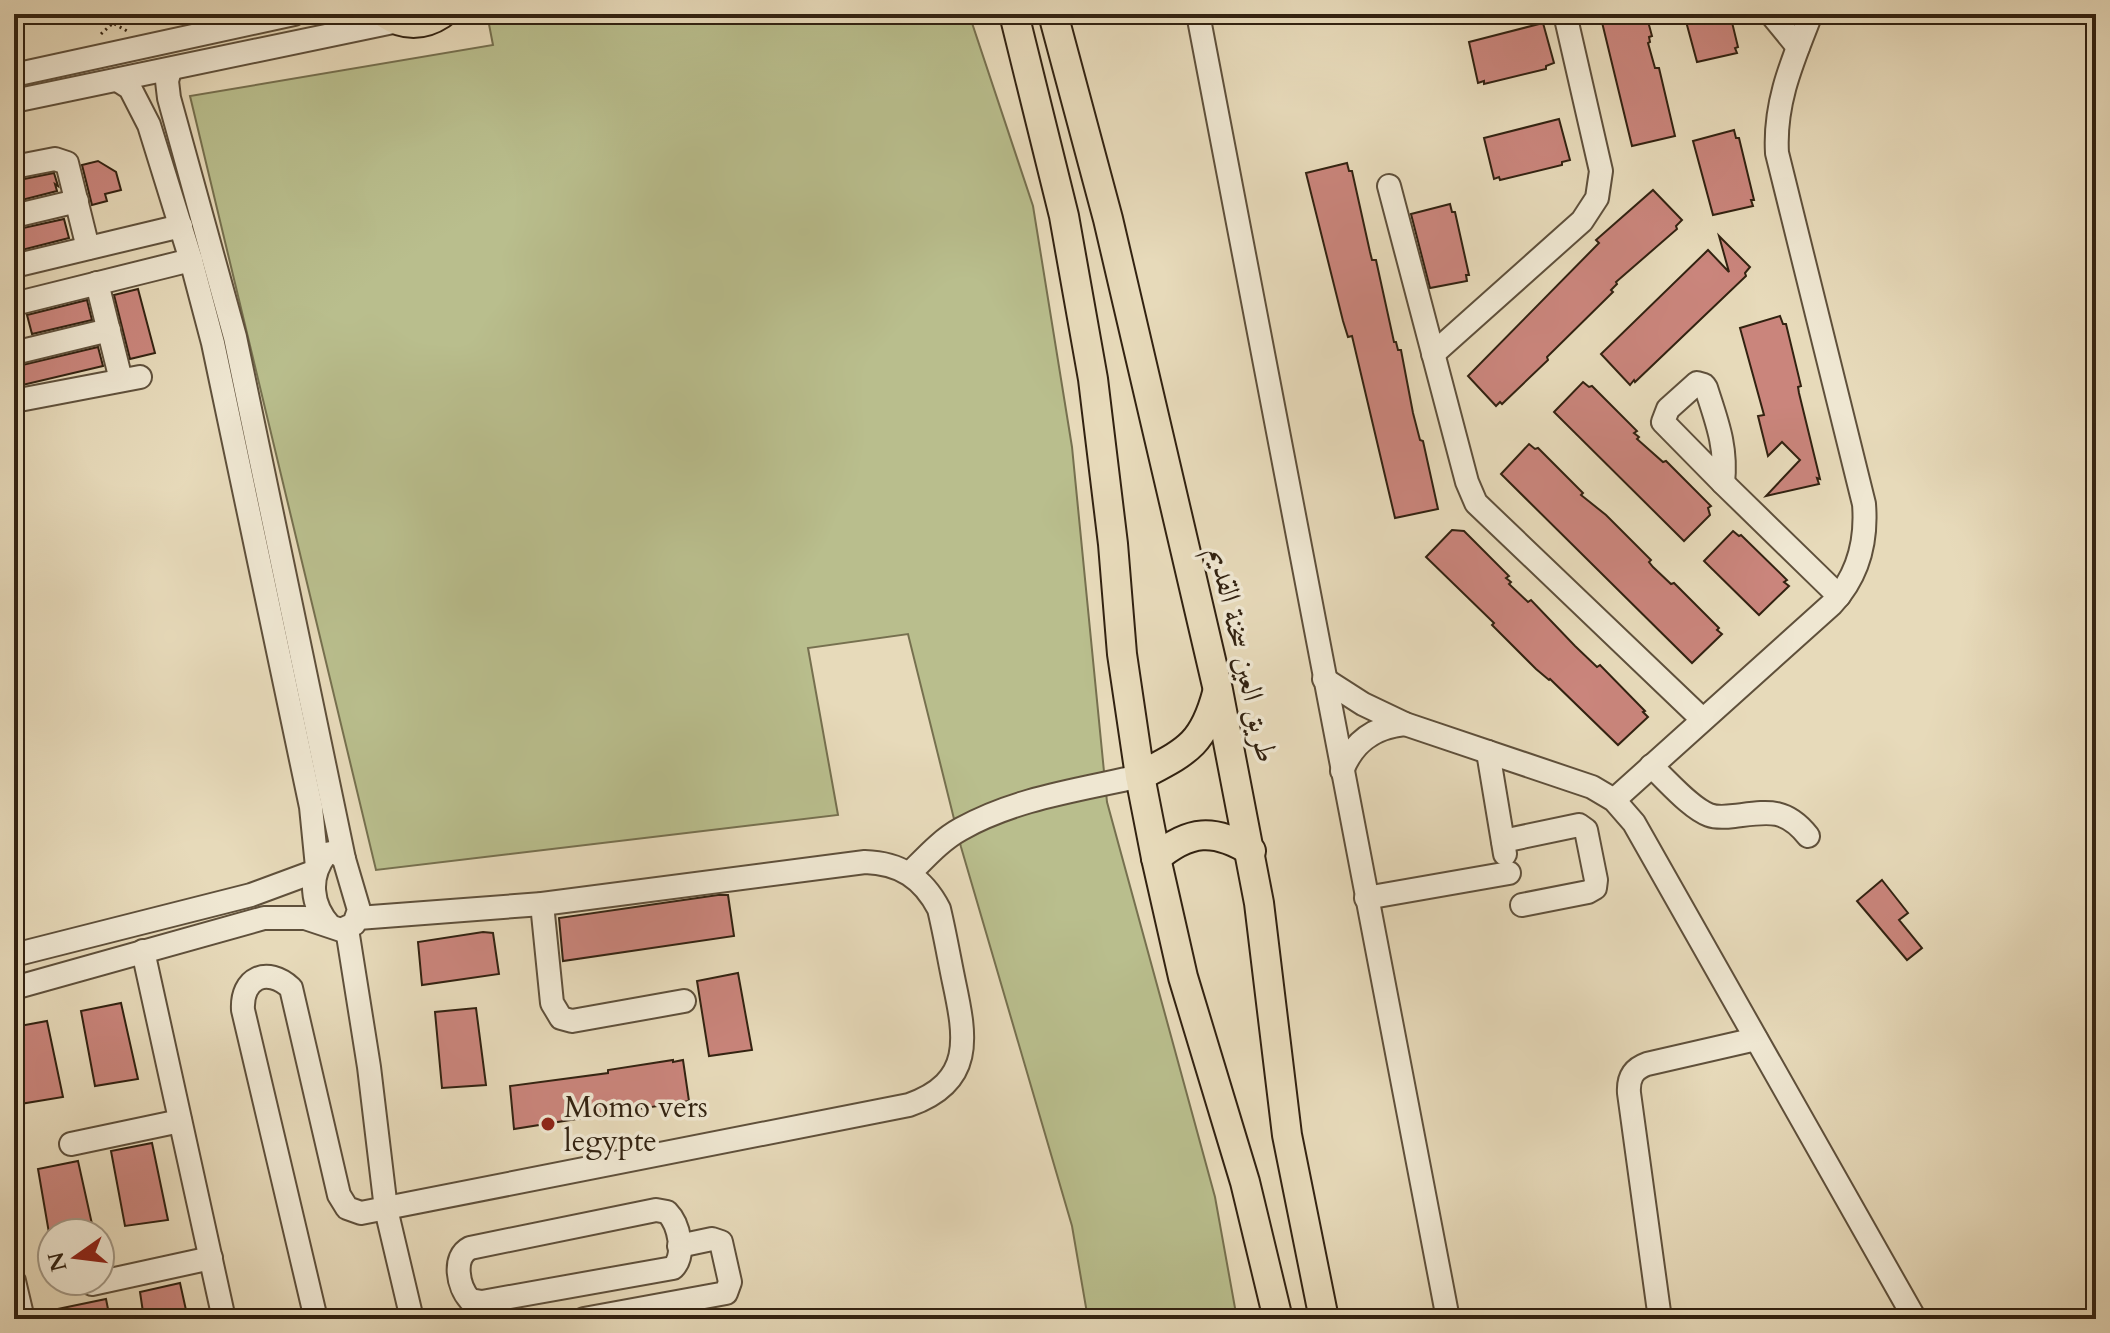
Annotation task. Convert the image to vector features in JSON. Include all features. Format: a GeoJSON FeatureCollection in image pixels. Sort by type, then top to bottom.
{"type":"FeatureCollection","features":[{"type":"Feature","properties":{"kind":"main road"},"geometry":{"type":"LineString","coordinates":[[392,18],[418,23],[441,14]]}},
{"type":"Feature","properties":{"kind":"main road"},"geometry":{"type":"LineString","coordinates":[[1014,14],[1064,216],[1093,379],[1113,544],[1122,654],[1156,858],[1183,977],[1245,1182],[1278,1319]]}},
{"type":"Feature","properties":{"kind":"main road","name":"طريق العين سخنة القديم"},"geometry":{"type":"LineString","coordinates":[[1053,14],[1108,219],[1218,690],[1251,851],[1287,1135],[1324,1319]]}},
{"type":"Feature","properties":{"kind":"main road"},"geometry":{"type":"LineString","coordinates":[[1140,776],[1186,751],[1201,736],[1211,717],[1218,690]]}},
{"type":"Feature","properties":{"kind":"main road"},"geometry":{"type":"LineString","coordinates":[[1156,858],[1172,844],[1192,836],[1213,835],[1233,840],[1251,851]]}},
{"type":"Feature","properties":{"kind":"street"},"geometry":{"type":"LineString","coordinates":[[14,75],[294,14]]}},
{"type":"Feature","properties":{"kind":"street"},"geometry":{"type":"LineString","coordinates":[[1198,14],[1448,1319]]}},
{"type":"Feature","properties":{"kind":"street"},"geometry":{"type":"LineString","coordinates":[[1433,354],[1582,221],[1597,198],[1601,185],[1599,158],[1565,14]]}},
{"type":"Feature","properties":{"kind":"street"},"geometry":{"type":"LineString","coordinates":[[1771,14],[1798,47]]}},
{"type":"Feature","properties":{"kind":"street"},"geometry":{"type":"LineString","coordinates":[[1614,800],[1839,596],[1859,559],[1865,518],[1778,161],[1776,137],[1779,105],[1811,14]]}},
{"type":"Feature","properties":{"kind":"street"},"geometry":{"type":"LineString","coordinates":[[14,101],[170,70],[392,18]]}},
{"type":"Feature","properties":{"kind":"street"},"geometry":{"type":"LineString","coordinates":[[170,70],[167,81],[169,98],[235,337],[344,859],[359,910],[345,924]]}},
{"type":"Feature","properties":{"kind":"street"},"geometry":{"type":"LineString","coordinates":[[119,81],[130,88],[145,114],[191,260],[213,343],[311,807],[317,908],[345,924]]}},
{"type":"Feature","properties":{"kind":"street"},"geometry":{"type":"LineString","coordinates":[[14,167],[64,160],[69,167],[88,248]]}},
{"type":"Feature","properties":{"kind":"street"},"geometry":{"type":"LineString","coordinates":[[1389,186],[1467,482],[1476,503],[1702,719]]}},
{"type":"Feature","properties":{"kind":"street"},"geometry":{"type":"LineString","coordinates":[[14,216],[77,201]]}},
{"type":"Feature","properties":{"kind":"street"},"geometry":{"type":"LineString","coordinates":[[14,266],[181,226]]}},
{"type":"Feature","properties":{"kind":"street"},"geometry":{"type":"LineString","coordinates":[[14,288],[14,304],[191,260]]}},
{"type":"Feature","properties":{"kind":"street"},"geometry":{"type":"LineString","coordinates":[[14,401],[130,379],[109,330],[97,283]]}},
{"type":"Feature","properties":{"kind":"street"},"geometry":{"type":"LineString","coordinates":[[14,353],[109,330]]}},
{"type":"Feature","properties":{"kind":"street"},"geometry":{"type":"LineString","coordinates":[[1723,483],[1839,596]]}},
{"type":"Feature","properties":{"kind":"street"},"geometry":{"type":"LineString","coordinates":[[1324,679],[1363,704],[1405,724],[1592,787],[1614,800],[1634,823],[1915,1319]]}},
{"type":"Feature","properties":{"kind":"street"},"geometry":{"type":"LineString","coordinates":[[1342,771],[1352,750],[1370,733],[1405,724]]}},
{"type":"Feature","properties":{"kind":"street"},"geometry":{"type":"LineString","coordinates":[[1366,898],[1510,878],[1488,752]]}},
{"type":"Feature","properties":{"kind":"street"},"geometry":{"type":"LineString","coordinates":[[1651,766],[1706,814],[1720,817],[1771,812],[1786,816],[1808,836]]}},
{"type":"Feature","properties":{"kind":"street"},"geometry":{"type":"LineString","coordinates":[[910,873],[934,848],[959,830],[984,818],[1041,798],[1140,776]]}},
{"type":"Feature","properties":{"kind":"street"},"geometry":{"type":"LineString","coordinates":[[1503,841],[1579,825],[1586,830],[1595,888],[1522,905]]}},
{"type":"Feature","properties":{"kind":"street"},"geometry":{"type":"LineString","coordinates":[[14,955],[251,895],[316,869],[322,857],[330,852],[341,854],[344,859]]}},
{"type":"Feature","properties":{"kind":"street"},"geometry":{"type":"LineString","coordinates":[[14,988],[264,918],[305,918],[345,924],[542,904],[865,862],[881,862],[910,873],[922,883],[939,909],[964,1032],[960,1060],[945,1084],[935,1093],[909,1105],[361,1213],[353,1212],[341,1202],[291,988],[282,979],[269,976],[257,979],[248,986],[242,998],[243,1010],[316,1319]]}},
{"type":"Feature","properties":{"kind":"street"},"geometry":{"type":"LineString","coordinates":[[542,904],[552,1003],[561,1018],[572,1021],[684,1001]]}},
{"type":"Feature","properties":{"kind":"street"},"geometry":{"type":"LineString","coordinates":[[345,924],[369,1067],[386,1209],[412,1319]]}},
{"type":"Feature","properties":{"kind":"street"},"geometry":{"type":"LineString","coordinates":[[143,951],[224,1319]]}},
{"type":"Feature","properties":{"kind":"street"},"geometry":{"type":"LineString","coordinates":[[1660,1319],[1629,1093],[1630,1077],[1647,1064],[1756,1039]]}},
{"type":"Feature","properties":{"kind":"street"},"geometry":{"type":"LineString","coordinates":[[71,1144],[180,1121]]}},
{"type":"Feature","properties":{"kind":"street"},"geometry":{"type":"LineString","coordinates":[[656,1210],[672,1215],[679,1246],[680,1259],[673,1268],[482,1302],[466,1296],[459,1268],[460,1256],[470,1248],[656,1210]]}},
{"type":"Feature","properties":{"kind":"street"},"geometry":{"type":"LineString","coordinates":[[584,1319],[690,1310],[729,1290],[721,1242],[712,1239],[679,1246]]}},
{"type":"Feature","properties":{"kind":"street"},"geometry":{"type":"LineString","coordinates":[[116,1279],[211,1258]]}},
{"type":"Feature","properties":{"kind":"street"},"geometry":{"type":"LineString","coordinates":[[14,1281],[23,1319]]}},
{"type":"Feature","properties":{"kind":"path"},"geometry":{"type":"LineString","coordinates":[[111,14],[113,23]]}},
{"type":"Feature","properties":{"kind":"green space"},"geometry":{"type":"Polygon","coordinates":[[[487,14],[969,14],[1033,206],[1072,447],[1107,802],[1215,1197],[1237,1319],[1088,1319],[1072,1226],[961,847],[908,634],[808,648],[838,815],[376,870],[190,96],[493,45],[487,14]]]}},
{"type":"Feature","properties":{"kind":"building"},"geometry":{"type":"Polygon","coordinates":[[[1600,14],[1646,14],[1652,36],[1648,43],[1655,68],[1659,68],[1675,136],[1632,146],[1600,14]]]}},
{"type":"Feature","properties":{"kind":"building"},"geometry":{"type":"Polygon","coordinates":[[[1684,14],[1730,14],[1737,53],[1697,62],[1684,14]]]}},
{"type":"Feature","properties":{"kind":"building"},"geometry":{"type":"Polygon","coordinates":[[[1543,23],[1554,63],[1546,69],[1478,83],[1469,42],[1543,23]]]}},
{"type":"Feature","properties":{"kind":"building"},"geometry":{"type":"Polygon","coordinates":[[[1559,119],[1570,160],[1562,162],[1562,165],[1494,179],[1484,138],[1559,119]]]}},
{"type":"Feature","properties":{"kind":"building"},"geometry":{"type":"Polygon","coordinates":[[[1734,130],[1736,138],[1739,138],[1753,206],[1713,215],[1693,141],[1734,130]]]}},
{"type":"Feature","properties":{"kind":"building"},"geometry":{"type":"Polygon","coordinates":[[[98,161],[116,172],[121,190],[105,194],[107,201],[92,205],[82,165],[98,161]]]}},
{"type":"Feature","properties":{"kind":"building"},"geometry":{"type":"Polygon","coordinates":[[[1347,163],[1349,171],[1352,171],[1372,260],[1376,260],[1394,342],[1401,350],[1413,413],[1420,440],[1423,441],[1438,509],[1395,518],[1352,336],[1348,337],[1343,321],[1306,173],[1347,163]]]}},
{"type":"Feature","properties":{"kind":"building"},"geometry":{"type":"Polygon","coordinates":[[[54,173],[57,191],[14,202],[14,181],[54,173]]]}},
{"type":"Feature","properties":{"kind":"building"},"geometry":{"type":"Polygon","coordinates":[[[1653,190],[1682,220],[1677,229],[1616,282],[1611,290],[1613,292],[1547,357],[1548,360],[1502,404],[1500,402],[1496,406],[1468,376],[1599,243],[1596,240],[1653,190]]]}},
{"type":"Feature","properties":{"kind":"building"},"geometry":{"type":"Polygon","coordinates":[[[1450,204],[1452,212],[1455,212],[1469,275],[1466,275],[1467,281],[1430,288],[1411,214],[1450,204]]]}},
{"type":"Feature","properties":{"kind":"building"},"geometry":{"type":"Polygon","coordinates":[[[64,219],[69,238],[14,252],[14,230],[64,219]]]}},
{"type":"Feature","properties":{"kind":"building"},"geometry":{"type":"Polygon","coordinates":[[[1719,236],[1750,267],[1746,276],[1630,385],[1601,354],[1708,250],[1729,272],[1719,236]]]}},
{"type":"Feature","properties":{"kind":"building"},"geometry":{"type":"Polygon","coordinates":[[[138,289],[155,353],[130,359],[114,295],[138,289]]]}},
{"type":"Feature","properties":{"kind":"building"},"geometry":{"type":"Polygon","coordinates":[[[87,300],[92,320],[32,334],[27,315],[87,300]]]}},
{"type":"Feature","properties":{"kind":"building"},"geometry":{"type":"Polygon","coordinates":[[[1780,316],[1786,324],[1820,479],[1817,478],[1819,484],[1766,496],[1800,460],[1782,442],[1768,456],[1758,416],[1764,415],[1740,328],[1780,316]]]}},
{"type":"Feature","properties":{"kind":"building"},"geometry":{"type":"Polygon","coordinates":[[[98,347],[103,366],[14,387],[14,367],[98,347]]]}},
{"type":"Feature","properties":{"kind":"building"},"geometry":{"type":"Polygon","coordinates":[[[1583,382],[1592,386],[1637,431],[1634,433],[1639,437],[1637,439],[1663,462],[1666,461],[1711,506],[1708,508],[1710,515],[1684,541],[1554,412],[1583,382]]]}},
{"type":"Feature","properties":{"kind":"building"},"geometry":{"type":"Polygon","coordinates":[[[1529,444],[1538,448],[1583,493],[1581,495],[1651,560],[1649,562],[1653,567],[1671,584],[1674,583],[1719,628],[1717,630],[1722,634],[1692,663],[1501,474],[1529,444]]]}},
{"type":"Feature","properties":{"kind":"building"},"geometry":{"type":"Polygon","coordinates":[[[1452,530],[1464,531],[1509,576],[1506,578],[1511,582],[1509,584],[1528,602],[1531,600],[1645,711],[1648,717],[1618,745],[1536,669],[1426,557],[1452,530]]]}},
{"type":"Feature","properties":{"kind":"building"},"geometry":{"type":"Polygon","coordinates":[[[1733,531],[1741,535],[1787,580],[1784,582],[1789,586],[1759,615],[1704,561],[1733,531]]]}},
{"type":"Feature","properties":{"kind":"building"},"geometry":{"type":"Polygon","coordinates":[[[1882,880],[1908,913],[1899,920],[1922,948],[1907,960],[1857,901],[1882,880]]]}},
{"type":"Feature","properties":{"kind":"building"},"geometry":{"type":"Polygon","coordinates":[[[728,895],[734,936],[563,961],[559,918],[728,895]]]}},
{"type":"Feature","properties":{"kind":"building"},"geometry":{"type":"Polygon","coordinates":[[[493,933],[499,974],[422,985],[418,942],[493,933]]]}},
{"type":"Feature","properties":{"kind":"building"},"geometry":{"type":"Polygon","coordinates":[[[738,973],[752,1050],[709,1056],[697,981],[738,973]]]}},
{"type":"Feature","properties":{"kind":"building"},"geometry":{"type":"Polygon","coordinates":[[[121,1003],[138,1079],[95,1086],[81,1011],[121,1003]]]}},
{"type":"Feature","properties":{"kind":"building"},"geometry":{"type":"Polygon","coordinates":[[[476,1008],[486,1085],[442,1088],[435,1012],[476,1008]]]}},
{"type":"Feature","properties":{"kind":"building"},"geometry":{"type":"Polygon","coordinates":[[[47,1021],[63,1097],[20,1104],[14,1075],[14,1027],[47,1021]]]}},
{"type":"Feature","properties":{"kind":"building"},"geometry":{"type":"Polygon","coordinates":[[[683,1060],[689,1101],[514,1129],[510,1086],[608,1073],[608,1070],[683,1060]]]}},
{"type":"Feature","properties":{"kind":"building"},"geometry":{"type":"Polygon","coordinates":[[[152,1143],[168,1220],[125,1226],[111,1151],[152,1143]]]}},
{"type":"Feature","properties":{"kind":"building"},"geometry":{"type":"Polygon","coordinates":[[[78,1161],[90,1217],[46,1217],[38,1169],[78,1161]]]}},
{"type":"Feature","properties":{"kind":"building"},"geometry":{"type":"Polygon","coordinates":[[[180,1283],[188,1319],[144,1319],[140,1292],[180,1283]]]}},
{"type":"Feature","properties":{"kind":"building"},"geometry":{"type":"Polygon","coordinates":[[[106,1299],[110,1319],[44,1319],[43,1312],[106,1299]]]}},
{"type":"Feature","properties":{"kind":"place","name":"Momo vers legypte"},"geometry":{"type":"Point","coordinates":[548,1124]}}]}
